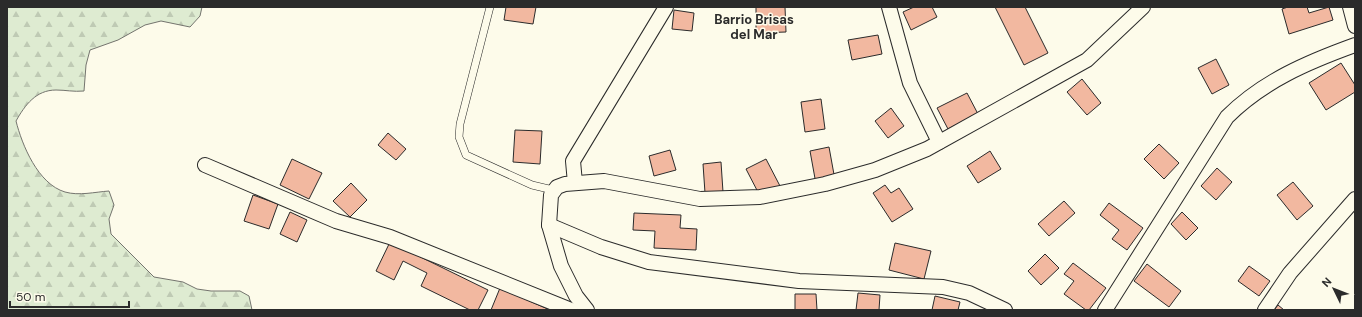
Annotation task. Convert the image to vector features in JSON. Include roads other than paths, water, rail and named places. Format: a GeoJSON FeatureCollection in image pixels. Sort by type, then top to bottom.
{"type":"FeatureCollection","features":[{"type":"Feature","properties":{"kind":"street"},"geometry":{"type":"LineString","coordinates":[[575,183],[572,161],[666,7]]}},
{"type":"Feature","properties":{"kind":"street"},"geometry":{"type":"LineString","coordinates":[[889,7],[910,83],[939,142]]}},
{"type":"Feature","properties":{"kind":"street"},"geometry":{"type":"LineString","coordinates":[[581,310],[576,296],[561,266],[549,224],[551,195],[553,190],[565,184],[604,181],[700,199],[760,197],[824,184],[874,170],[926,149],[1087,60],[1143,7]]}},
{"type":"Feature","properties":{"kind":"street"},"geometry":{"type":"LineString","coordinates":[[1350,7],[1355,26]]}},
{"type":"Feature","properties":{"kind":"street"},"geometry":{"type":"LineString","coordinates":[[1105,310],[1227,117],[1240,104],[1265,85],[1326,55],[1355,45]]}},
{"type":"Feature","properties":{"kind":"street"},"geometry":{"type":"LineString","coordinates":[[206,165],[323,216],[390,237],[581,310]]}},
{"type":"Feature","properties":{"kind":"street"},"geometry":{"type":"LineString","coordinates":[[1265,310],[1290,273],[1355,199]]}},
{"type":"Feature","properties":{"kind":"street"},"geometry":{"type":"LineString","coordinates":[[549,224],[601,247],[649,262],[798,281],[943,287],[969,293],[1005,310]]}},
{"type":"Feature","properties":{"kind":"lane"},"geometry":{"type":"LineString","coordinates":[[490,7],[460,124],[460,144],[466,155],[532,185],[553,190]]}},
{"type":"Feature","properties":{"kind":"district","name":"Barrio Brisas del Mar"},"geometry":{"type":"Point","coordinates":[754,26]}}]}
